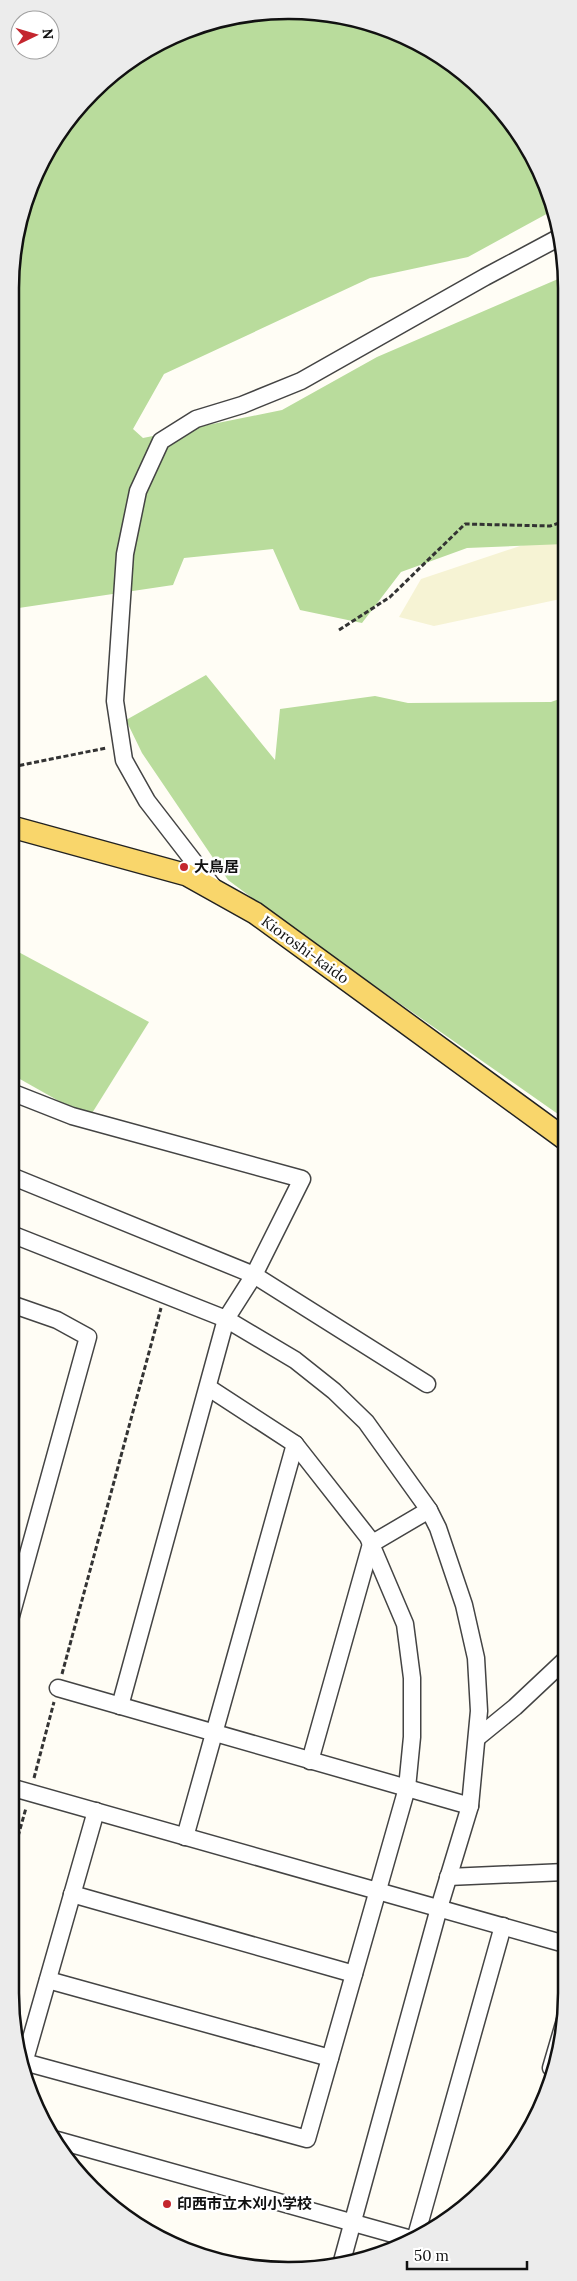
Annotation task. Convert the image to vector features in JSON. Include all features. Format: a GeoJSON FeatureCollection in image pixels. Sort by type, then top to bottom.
{"type":"FeatureCollection","features":[{"type":"Feature","properties":{"kind":"main road","name":"Kioroshi-kaido"},"geometry":{"type":"LineString","coordinates":[[19,829],[162,866],[187,875],[215,889],[255,914],[558,1134]]}},
{"type":"Feature","properties":{"kind":"street"},"geometry":{"type":"LineString","coordinates":[[215,889],[147,801],[124,760],[115,701],[125,554],[138,491],[162,441],[196,419],[242,405],[302,381],[485,277],[554,240]]}},
{"type":"Feature","properties":{"kind":"street"},"geometry":{"type":"LineString","coordinates":[[19,1084],[50,1099],[54,1109]]}},
{"type":"Feature","properties":{"kind":"street"},"geometry":{"type":"LineString","coordinates":[[19,1095],[72,1116],[302,1180],[254,1275],[226,1319],[209,1388],[120,1706]]}},
{"type":"Feature","properties":{"kind":"street"},"geometry":{"type":"LineString","coordinates":[[19,1179],[254,1275],[427,1384]]}},
{"type":"Feature","properties":{"kind":"street"},"geometry":{"type":"LineString","coordinates":[[19,1237],[226,1319],[295,1360],[334,1391],[366,1422],[429,1510],[438,1528],[464,1606],[476,1658],[479,1711],[470,1806],[439,1908],[343,2256]]}},
{"type":"Feature","properties":{"kind":"street"},"geometry":{"type":"LineString","coordinates":[[19,1307],[57,1320],[88,1337],[19,1584]]}},
{"type":"Feature","properties":{"kind":"street"},"geometry":{"type":"LineString","coordinates":[[29,2064],[307,2139],[407,1788],[412,1737],[412,1678],[405,1624],[368,1537],[295,1444],[209,1388]]}},
{"type":"Feature","properties":{"kind":"street"},"geometry":{"type":"LineString","coordinates":[[186,1836],[213,1733],[295,1444]]}},
{"type":"Feature","properties":{"kind":"street"},"geometry":{"type":"LineString","coordinates":[[310,1760],[371,1544],[429,1510]]}},
{"type":"Feature","properties":{"kind":"street"},"geometry":{"type":"LineString","coordinates":[[477,1738],[515,1707],[558,1667]]}},
{"type":"Feature","properties":{"kind":"street"},"geometry":{"type":"LineString","coordinates":[[58,1688],[470,1806]]}},
{"type":"Feature","properties":{"kind":"street"},"geometry":{"type":"LineString","coordinates":[[19,1789],[558,1942]]}},
{"type":"Feature","properties":{"kind":"street"},"geometry":{"type":"LineString","coordinates":[[26,2055],[96,1811]]}},
{"type":"Feature","properties":{"kind":"street"},"geometry":{"type":"LineString","coordinates":[[448,1877],[558,1872]]}},
{"type":"Feature","properties":{"kind":"street"},"geometry":{"type":"LineString","coordinates":[[72,1894],[354,1974]]}},
{"type":"Feature","properties":{"kind":"street"},"geometry":{"type":"LineString","coordinates":[[418,2229],[503,1926]]}},
{"type":"Feature","properties":{"kind":"street"},"geometry":{"type":"LineString","coordinates":[[48,1980],[330,2058]]}},
{"type":"Feature","properties":{"kind":"street"},"geometry":{"type":"LineString","coordinates":[[64,2142],[404,2236]]}},
{"type":"Feature","properties":{"kind":"path"},"geometry":{"type":"LineString","coordinates":[[339,630],[390,597],[465,524],[550,526],[558,523]]}},
{"type":"Feature","properties":{"kind":"path"},"geometry":{"type":"LineString","coordinates":[[19,766],[122,745]]}},
{"type":"Feature","properties":{"kind":"path"},"geometry":{"type":"LineString","coordinates":[[19,1832],[164,1296]]}},
{"type":"Feature","properties":{"kind":"shaded area"},"geometry":{"type":"Polygon","coordinates":[[[558,533],[558,599],[434,626],[399,617],[421,579],[558,533]]]}},
{"type":"Feature","properties":{"kind":"green space"},"geometry":{"type":"Polygon","coordinates":[[[306,19],[341,24],[392,39],[423,55],[453,74],[503,124],[522,154],[538,185],[547,214],[468,257],[370,278],[164,374],[133,429],[143,438],[282,410],[377,357],[558,279],[558,544],[467,548],[401,572],[362,623],[300,610],[273,549],[184,558],[173,585],[19,608],[19,271],[24,236],[39,185],[55,154],[74,124],[98,98],[124,74],[154,55],[185,39],[219,28],[253,21],[306,19]]]}},
{"type":"Feature","properties":{"kind":"green space"},"geometry":{"type":"Polygon","coordinates":[[[206,675],[275,760],[280,709],[375,696],[408,703],[551,702],[558,700],[558,1114],[302,935],[228,880],[142,753],[126,720],[206,675]]]}},
{"type":"Feature","properties":{"kind":"green space"},"geometry":{"type":"Polygon","coordinates":[[[19,952],[149,1022],[89,1118],[19,1079],[19,952]]]}},
{"type":"Feature","properties":{"kind":"place","name":"大鳥居"},"geometry":{"type":"Point","coordinates":[184,867]}},
{"type":"Feature","properties":{"kind":"place","name":"印西市立木刈小学校"},"geometry":{"type":"Point","coordinates":[167,2204]}}]}
